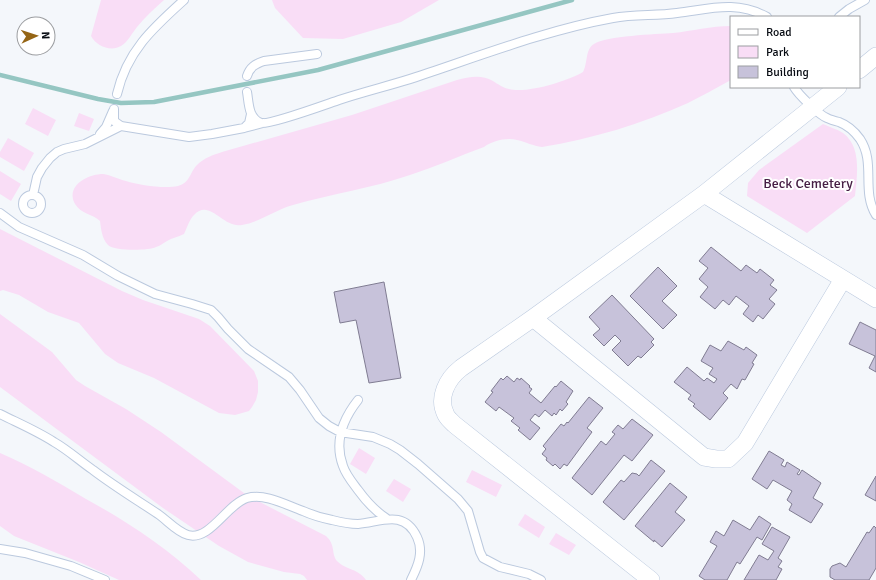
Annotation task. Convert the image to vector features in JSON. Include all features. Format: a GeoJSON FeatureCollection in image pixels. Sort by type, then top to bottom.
{"type":"FeatureCollection","features":[{"type":"Feature","properties":{"kind":"street"},"geometry":{"type":"LineString","coordinates":[[860,69],[876,56]]}},
{"type":"Feature","properties":{"kind":"street"},"geometry":{"type":"LineString","coordinates":[[651,580],[455,425],[447,416],[443,406],[443,394],[446,384],[452,375],[704,194],[837,88]]}},
{"type":"Feature","properties":{"kind":"street"},"geometry":{"type":"LineString","coordinates":[[704,194],[876,299]]}},
{"type":"Feature","properties":{"kind":"street"},"geometry":{"type":"LineString","coordinates":[[533,318],[704,457],[716,460],[728,459],[745,443],[843,279]]}},
{"type":"Feature","properties":{"kind":"lane"},"geometry":{"type":"LineString","coordinates":[[117,94],[123,74],[140,44],[153,28],[184,0]]}},
{"type":"Feature","properties":{"kind":"lane"},"geometry":{"type":"LineString","coordinates":[[840,16],[865,0]]}},
{"type":"Feature","properties":{"kind":"lane"},"geometry":{"type":"LineString","coordinates":[[97,138],[106,127],[114,109],[114,121],[121,126],[189,137],[212,134],[285,118],[364,92],[416,77],[479,55],[592,22],[615,18],[677,13],[726,5],[753,9],[765,16]]}},
{"type":"Feature","properties":{"kind":"lane"},"geometry":{"type":"LineString","coordinates":[[247,76],[251,68],[264,61],[317,54]]}},
{"type":"Feature","properties":{"kind":"lane"},"geometry":{"type":"LineString","coordinates":[[795,88],[800,95],[826,118],[846,126],[860,139],[868,157],[869,196],[871,205],[876,215]]}},
{"type":"Feature","properties":{"kind":"lane"},"geometry":{"type":"LineString","coordinates":[[244,128],[249,123],[251,114],[247,92]]}},
{"type":"Feature","properties":{"kind":"lane"},"geometry":{"type":"LineString","coordinates":[[251,114],[256,120],[263,123]]}},
{"type":"Feature","properties":{"kind":"lane"},"geometry":{"type":"LineString","coordinates":[[33,195],[37,177],[50,158],[57,152],[85,144],[121,126]]}},
{"type":"Feature","properties":{"kind":"lane"},"geometry":{"type":"LineString","coordinates":[[0,213],[19,227],[83,255],[118,276],[154,294],[211,310],[248,349],[288,377],[300,390],[320,418],[329,426],[340,432],[373,437],[400,450],[464,505],[470,517],[483,558],[500,567],[529,574],[541,580]]}},
{"type":"Feature","properties":{"kind":"lane"},"geometry":{"type":"LineString","coordinates":[[358,400],[352,408],[340,432],[340,446],[343,466],[352,482],[377,512],[386,518]]}},
{"type":"Feature","properties":{"kind":"lane"},"geometry":{"type":"LineString","coordinates":[[0,414],[54,442],[188,536],[201,535],[240,501],[256,497],[272,499],[315,515],[352,524],[371,522],[386,518],[400,520],[414,530],[420,549],[420,558],[417,569],[411,580]]}},
{"type":"Feature","properties":{"kind":"lane"},"geometry":{"type":"LineString","coordinates":[[371,522],[377,512]]}},
{"type":"Feature","properties":{"kind":"lane"},"geometry":{"type":"LineString","coordinates":[[0,549],[25,553],[71,566],[105,580]]}},
{"type":"Feature","properties":{"kind":"green space"},"geometry":{"type":"Polygon","coordinates":[[[101,0],[164,0],[143,20],[126,42],[117,48],[108,48],[96,43],[91,36],[101,0]]]}},
{"type":"Feature","properties":{"kind":"green space"},"geometry":{"type":"Polygon","coordinates":[[[272,0],[439,0],[401,22],[343,39],[303,38],[275,8],[272,0]]]}},
{"type":"Feature","properties":{"kind":"green space"},"geometry":{"type":"Polygon","coordinates":[[[730,26],[730,81],[671,111],[598,135],[542,147],[513,139],[500,140],[410,175],[381,184],[293,205],[242,225],[229,223],[206,210],[200,211],[192,217],[184,234],[157,247],[146,249],[131,250],[111,247],[108,245],[101,231],[100,221],[80,210],[75,204],[73,198],[73,192],[80,182],[91,176],[103,174],[144,185],[172,187],[182,185],[200,163],[215,154],[352,115],[457,80],[470,77],[484,77],[505,88],[516,90],[526,90],[547,86],[583,72],[589,49],[591,46],[600,41],[730,26]]]}},
{"type":"Feature","properties":{"kind":"green space"},"geometry":{"type":"Polygon","coordinates":[[[33,108],[56,120],[48,136],[25,124],[33,108]]]}},
{"type":"Feature","properties":{"kind":"green space"},"geometry":{"type":"Polygon","coordinates":[[[79,113],[94,119],[89,131],[74,126],[79,113]]]}},
{"type":"Feature","properties":{"kind":"green space","name":"Beck Cemetery"},"geometry":{"type":"Polygon","coordinates":[[[823,124],[843,133],[853,146],[857,162],[855,196],[807,233],[747,196],[748,183],[759,170],[823,124]]]}},
{"type":"Feature","properties":{"kind":"green space"},"geometry":{"type":"Polygon","coordinates":[[[8,138],[34,153],[24,171],[0,157],[0,152],[8,138]]]}},
{"type":"Feature","properties":{"kind":"green space"},"geometry":{"type":"Polygon","coordinates":[[[0,171],[21,184],[11,201],[0,194],[0,171]]]}},
{"type":"Feature","properties":{"kind":"green space"},"geometry":{"type":"Polygon","coordinates":[[[0,229],[122,291],[143,300],[199,319],[210,326],[254,371],[258,381],[258,392],[252,407],[249,411],[235,415],[219,413],[154,378],[118,363],[105,354],[79,323],[48,312],[19,295],[3,290],[0,291],[0,229]]]}},
{"type":"Feature","properties":{"kind":"green space"},"geometry":{"type":"Polygon","coordinates":[[[0,314],[52,352],[76,380],[126,409],[161,432],[248,496],[326,536],[331,543],[337,561],[360,574],[366,580],[307,580],[300,574],[284,572],[248,562],[219,546],[163,508],[0,387],[0,314]]]}},
{"type":"Feature","properties":{"kind":"green space"},"geometry":{"type":"Polygon","coordinates":[[[359,448],[375,458],[366,474],[350,464],[359,448]]]}},
{"type":"Feature","properties":{"kind":"green space"},"geometry":{"type":"Polygon","coordinates":[[[0,453],[54,480],[132,526],[160,546],[201,580],[119,580],[14,536],[0,526],[0,453]]]}},
{"type":"Feature","properties":{"kind":"green space"},"geometry":{"type":"Polygon","coordinates":[[[472,470],[502,485],[496,497],[466,482],[472,470]]]}},
{"type":"Feature","properties":{"kind":"green space"},"geometry":{"type":"Polygon","coordinates":[[[394,479],[411,489],[403,502],[386,491],[394,479]]]}},
{"type":"Feature","properties":{"kind":"green space"},"geometry":{"type":"Polygon","coordinates":[[[525,514],[545,527],[539,538],[518,525],[525,514]]]}},
{"type":"Feature","properties":{"kind":"green space"},"geometry":{"type":"Polygon","coordinates":[[[556,533],[576,545],[569,555],[549,544],[556,533]]]}},
{"type":"Feature","properties":{"kind":"building"},"geometry":{"type":"Polygon","coordinates":[[[711,247],[741,271],[746,265],[757,273],[760,269],[774,280],[770,285],[777,290],[769,299],[775,304],[763,319],[758,315],[753,322],[743,314],[749,306],[736,296],[729,305],[723,300],[715,309],[700,297],[708,287],[699,279],[708,268],[699,261],[711,247]]]}},
{"type":"Feature","properties":{"kind":"building"},"geometry":{"type":"Polygon","coordinates":[[[658,267],[677,286],[662,301],[677,315],[663,329],[630,296],[658,267]]]}},
{"type":"Feature","properties":{"kind":"building"},"geometry":{"type":"Polygon","coordinates":[[[384,282],[401,378],[369,383],[356,320],[340,323],[334,292],[384,282]]]}},
{"type":"Feature","properties":{"kind":"building"},"geometry":{"type":"Polygon","coordinates":[[[612,295],[654,339],[651,342],[654,345],[641,358],[638,356],[628,366],[612,350],[621,341],[615,335],[604,346],[593,335],[600,329],[589,317],[612,295]]]}},
{"type":"Feature","properties":{"kind":"building"},"geometry":{"type":"Polygon","coordinates":[[[860,322],[876,330],[876,372],[869,368],[875,356],[849,344],[860,322]]]}},
{"type":"Feature","properties":{"kind":"building"},"geometry":{"type":"Polygon","coordinates":[[[728,341],[744,350],[746,347],[757,355],[745,380],[742,379],[737,389],[731,384],[723,393],[728,398],[710,420],[693,406],[695,404],[688,399],[691,395],[674,382],[687,367],[704,381],[707,378],[714,383],[717,379],[709,374],[713,368],[701,361],[710,345],[721,351],[728,341]]]}},
{"type":"Feature","properties":{"kind":"building"},"geometry":{"type":"Polygon","coordinates":[[[507,376],[514,382],[517,378],[520,380],[521,378],[532,389],[529,393],[541,403],[561,381],[573,391],[566,402],[568,404],[562,411],[560,409],[556,415],[554,413],[552,416],[545,410],[539,417],[535,414],[530,420],[540,428],[530,440],[518,430],[520,428],[511,421],[514,418],[499,407],[496,411],[485,402],[501,378],[503,380],[507,376]]]}},
{"type":"Feature","properties":{"kind":"building"},"geometry":{"type":"Polygon","coordinates":[[[589,397],[603,408],[587,428],[592,432],[567,466],[564,464],[560,469],[555,464],[553,466],[542,454],[546,449],[543,446],[561,424],[564,426],[567,422],[568,423],[589,397]]]}},
{"type":"Feature","properties":{"kind":"building"},"geometry":{"type":"Polygon","coordinates":[[[632,419],[653,435],[632,461],[624,455],[592,495],[572,478],[601,441],[606,445],[615,434],[612,432],[618,425],[623,429],[632,419]]]}},
{"type":"Feature","properties":{"kind":"building"},"geometry":{"type":"Polygon","coordinates":[[[769,451],[784,460],[781,465],[785,467],[787,462],[800,470],[797,474],[799,475],[802,470],[821,483],[813,498],[823,504],[811,523],[789,510],[792,504],[787,500],[792,491],[773,480],[767,489],[752,479],[769,451]]]}},
{"type":"Feature","properties":{"kind":"building"},"geometry":{"type":"Polygon","coordinates":[[[651,460],[665,471],[624,520],[603,502],[621,480],[624,482],[632,473],[639,476],[651,460]]]}},
{"type":"Feature","properties":{"kind":"building"},"geometry":{"type":"Polygon","coordinates":[[[876,476],[876,501],[865,495],[876,476]]]}},
{"type":"Feature","properties":{"kind":"building"},"geometry":{"type":"Polygon","coordinates":[[[670,483],[687,497],[675,512],[685,520],[662,547],[635,526],[670,483]]]}},
{"type":"Feature","properties":{"kind":"building"},"geometry":{"type":"Polygon","coordinates":[[[759,516],[771,524],[762,540],[757,537],[740,564],[737,562],[727,580],[705,580],[699,576],[717,546],[710,542],[716,531],[724,536],[733,520],[750,530],[759,516]]]}},
{"type":"Feature","properties":{"kind":"building"},"geometry":{"type":"Polygon","coordinates":[[[874,526],[876,528],[876,568],[869,580],[835,580],[830,577],[830,569],[832,566],[840,563],[846,567],[867,532],[869,533],[874,526]]]}},
{"type":"Feature","properties":{"kind":"building"},"geometry":{"type":"Polygon","coordinates":[[[772,527],[790,537],[778,558],[782,561],[778,567],[782,569],[776,580],[744,580],[759,555],[768,560],[774,551],[762,544],[772,527]]]}},
{"type":"Feature","properties":{"kind":"waterway"},"geometry":{"type":"LineString","coordinates":[[0,75],[98,99],[121,103],[154,102],[318,70],[572,0]]}}]}
